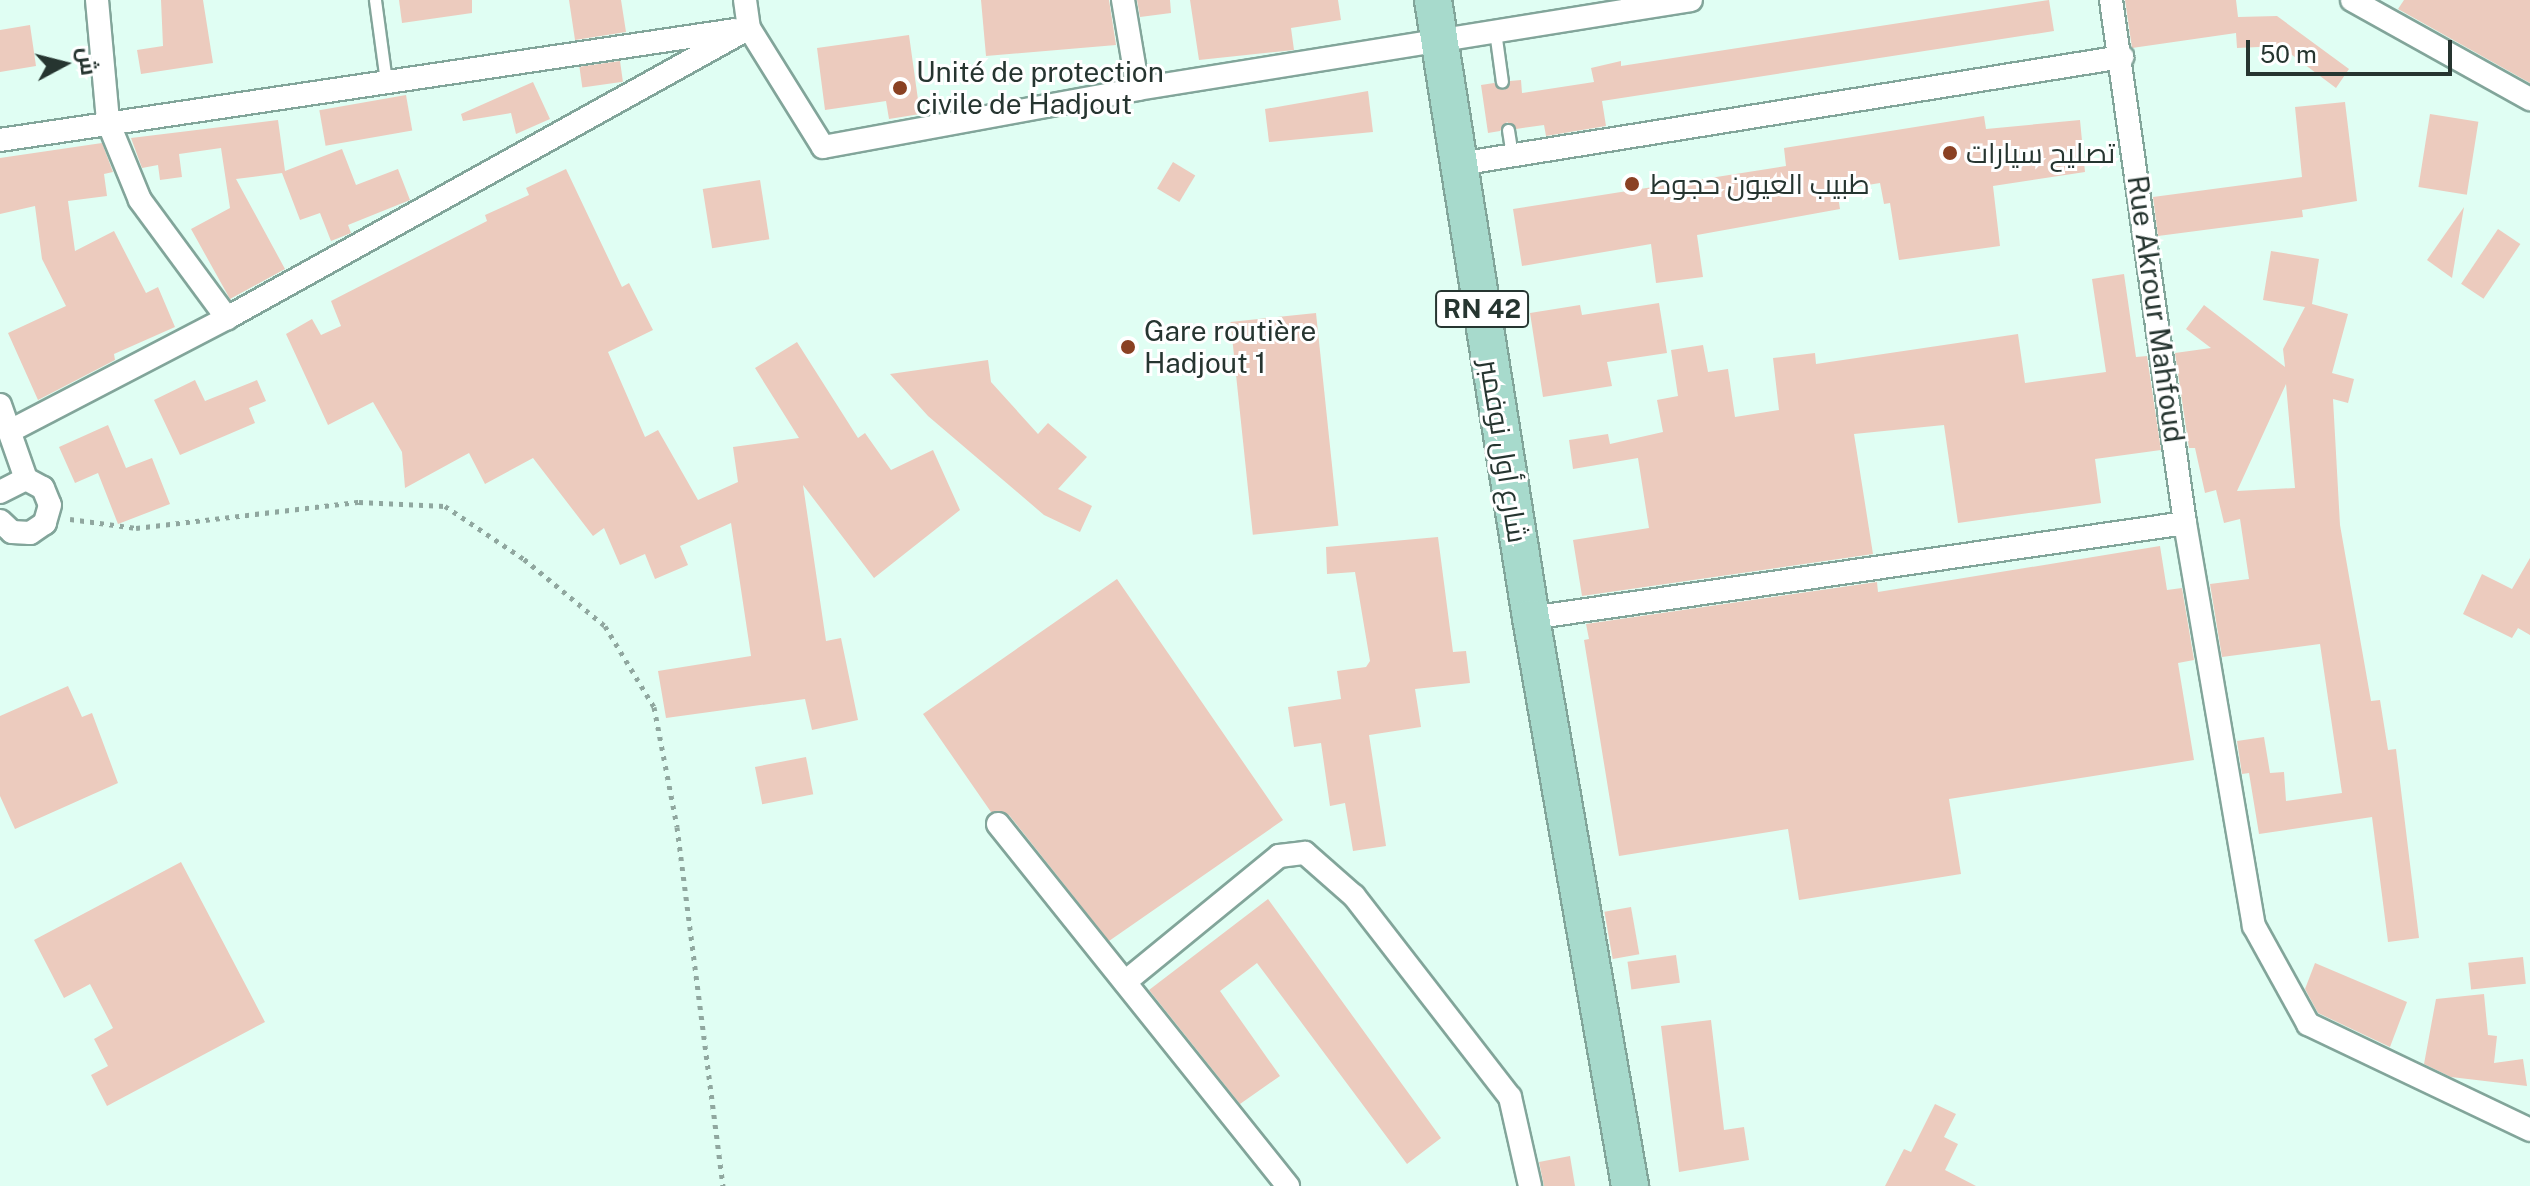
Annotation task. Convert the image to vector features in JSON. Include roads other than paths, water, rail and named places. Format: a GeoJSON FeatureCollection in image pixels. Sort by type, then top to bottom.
{"type":"FeatureCollection","features":[{"type":"Feature","properties":{"kind":"main road","name":"شارع أول نوفمبر"},"geometry":{"type":"LineString","coordinates":[[1433,0],[1531,618]]}},
{"type":"Feature","properties":{"kind":"main road","name":"RN 42"},"geometry":{"type":"LineString","coordinates":[[1531,618],[1630,1186]]}},
{"type":"Feature","properties":{"kind":"street"},"geometry":{"type":"LineString","coordinates":[[97,0],[108,122],[153,223],[227,318]]}},
{"type":"Feature","properties":{"kind":"street"},"geometry":{"type":"LineString","coordinates":[[745,0],[749,28],[823,147],[1138,89],[1691,0]]}},
{"type":"Feature","properties":{"kind":"street"},"geometry":{"type":"LineString","coordinates":[[1123,0],[1138,89]]}},
{"type":"Feature","properties":{"kind":"street","name":"Rue Akrour Mahfoud"},"geometry":{"type":"LineString","coordinates":[[2111,0],[2122,57],[2185,523],[2254,926],[2308,1024],[2530,1130]]}},
{"type":"Feature","properties":{"kind":"street"},"geometry":{"type":"LineString","coordinates":[[2352,0],[2530,99]]}},
{"type":"Feature","properties":{"kind":"street"},"geometry":{"type":"LineString","coordinates":[[0,140],[749,28]]}},
{"type":"Feature","properties":{"kind":"street"},"geometry":{"type":"LineString","coordinates":[[12,430],[227,318],[749,28]]}},
{"type":"Feature","properties":{"kind":"street"},"geometry":{"type":"LineString","coordinates":[[1459,164],[2122,57]]}},
{"type":"Feature","properties":{"kind":"street"},"geometry":{"type":"LineString","coordinates":[[0,405],[12,430],[8,485],[43,488],[49,514],[30,533],[12,532],[0,521]]}},
{"type":"Feature","properties":{"kind":"street"},"geometry":{"type":"LineString","coordinates":[[1531,618],[2185,523]]}},
{"type":"Feature","properties":{"kind":"street"},"geometry":{"type":"LineString","coordinates":[[998,824],[1288,1186]]}},
{"type":"Feature","properties":{"kind":"street"},"geometry":{"type":"LineString","coordinates":[[1125,982],[1279,856],[1305,853],[1354,896],[1510,1097],[1530,1186]]}},
{"type":"Feature","properties":{"kind":"lane"},"geometry":{"type":"LineString","coordinates":[[375,0],[386,81]]}},
{"type":"Feature","properties":{"kind":"lane"},"geometry":{"type":"LineString","coordinates":[[1495,30],[1502,82]]}},
{"type":"Feature","properties":{"kind":"lane"},"geometry":{"type":"LineString","coordinates":[[1508,130],[1512,155]]}},
{"type":"Feature","properties":{"kind":"place","name":"Unité de protection civile de Hadjout"},"geometry":{"type":"Point","coordinates":[900,88]}},
{"type":"Feature","properties":{"kind":"place","name":"تصليح سيارات"},"geometry":{"type":"Point","coordinates":[1950,153]}},
{"type":"Feature","properties":{"kind":"place","name":"طبيب العيون حجوط"},"geometry":{"type":"Point","coordinates":[1632,184]}},
{"type":"Feature","properties":{"kind":"place","name":"Gare routière Hadjout 1"},"geometry":{"type":"Point","coordinates":[1128,347]}}]}
